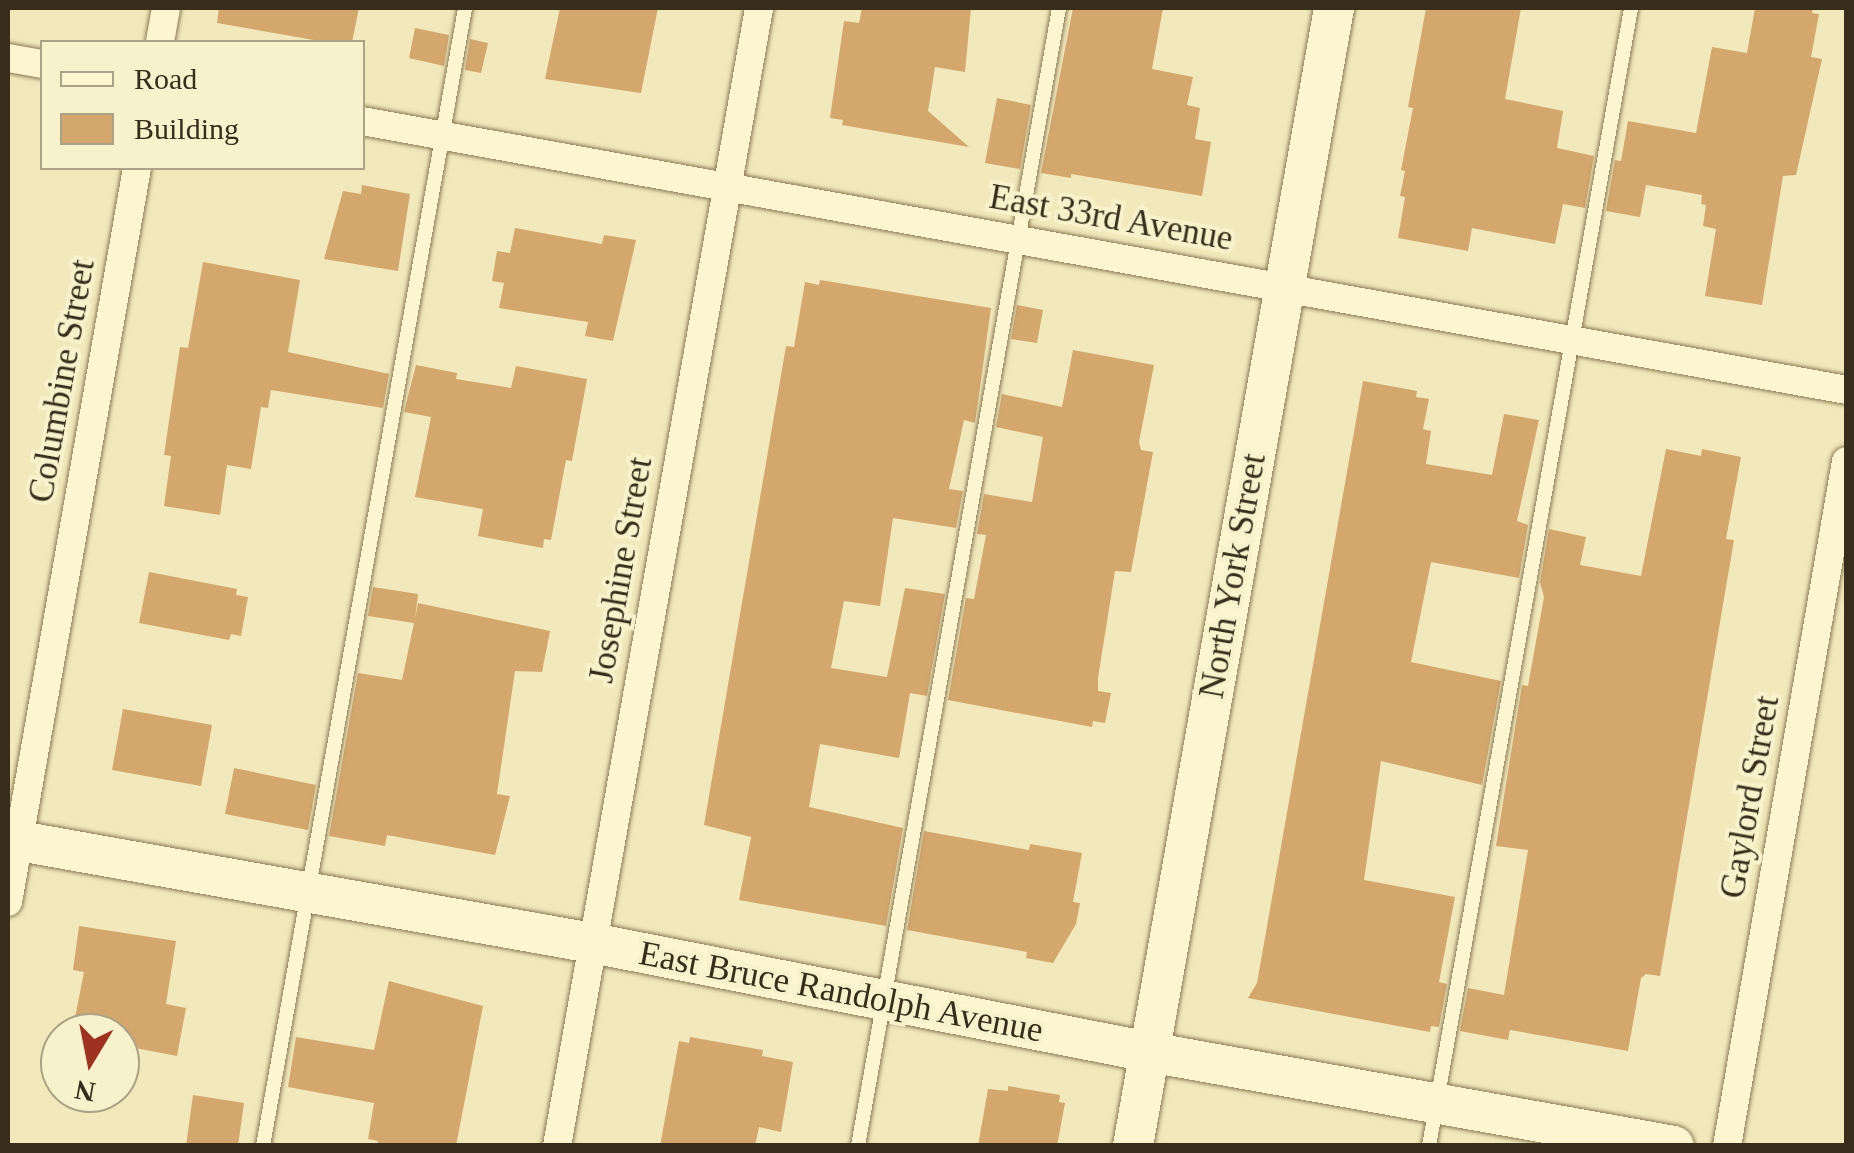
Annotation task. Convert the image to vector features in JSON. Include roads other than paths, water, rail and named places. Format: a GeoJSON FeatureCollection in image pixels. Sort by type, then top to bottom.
{"type":"FeatureCollection","features":[{"type":"Feature","properties":{"kind":"street"},"geometry":{"type":"LineString","coordinates":[[160,40],[166,8]]}},
{"type":"Feature","properties":{"kind":"street","name":"Josephine Street"},"geometry":{"type":"LineString","coordinates":[[556,1146],[758,8]]}},
{"type":"Feature","properties":{"kind":"street","name":"North York Street"},"geometry":{"type":"LineString","coordinates":[[1132,1146],[1334,8]]}},
{"type":"Feature","properties":{"kind":"street"},"geometry":{"type":"LineString","coordinates":[[8,58],[40,64]]}},
{"type":"Feature","properties":{"kind":"street","name":"East 33rd Avenue"},"geometry":{"type":"LineString","coordinates":[[365,122],[1846,390]]}},
{"type":"Feature","properties":{"kind":"street","name":"Columbine Street"},"geometry":{"type":"LineString","coordinates":[[8,902],[13,840],[138,170]]}},
{"type":"Feature","properties":{"kind":"street","name":"Gaylord Street"},"geometry":{"type":"LineString","coordinates":[[1728,1146],[1846,460]]}},
{"type":"Feature","properties":{"kind":"street","name":"East Bruce Randolph Avenue"},"geometry":{"type":"LineString","coordinates":[[13,840],[592,943],[1149,1052],[1674,1146]]}},
{"type":"Feature","properties":{"kind":"lane"},"geometry":{"type":"LineString","coordinates":[[262,1146],[464,8]]}},
{"type":"Feature","properties":{"kind":"lane"},"geometry":{"type":"LineString","coordinates":[[858,1146],[1059,8]]}},
{"type":"Feature","properties":{"kind":"lane"},"geometry":{"type":"LineString","coordinates":[[1429,1146],[1630,8]]}}]}
